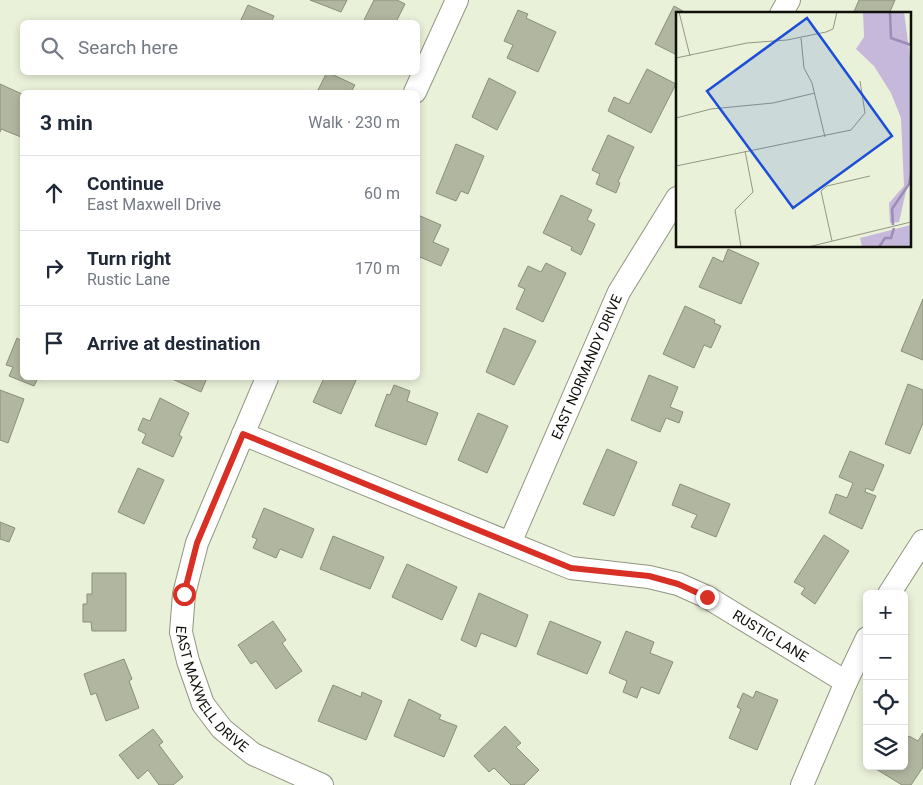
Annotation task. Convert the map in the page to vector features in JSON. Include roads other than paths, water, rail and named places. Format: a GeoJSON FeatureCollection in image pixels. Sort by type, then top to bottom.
{"type":"FeatureCollection","features":[{"type":"Feature","properties":{"kind":"street"},"geometry":{"type":"LineString","coordinates":[[416,90],[458,0]]}},
{"type":"Feature","properties":{"kind":"street"},"geometry":{"type":"LineString","coordinates":[[782,12],[789,0]]}},
{"type":"Feature","properties":{"kind":"street","name":"EAST NORMANDY DRIVE"},"geometry":{"type":"LineString","coordinates":[[510,543],[619,292],[676,200]]}},
{"type":"Feature","properties":{"kind":"street","name":"EAST MAXWELL DRIVE"},"geometry":{"type":"LineString","coordinates":[[266,380],[197,543],[184,594],[181,632],[188,661],[203,704],[222,729],[253,754],[322,785]]}},
{"type":"Feature","properties":{"kind":"street","name":"RUSTIC LANE"},"geometry":{"type":"LineString","coordinates":[[243,434],[571,568],[649,576],[678,584],[707,597],[846,682]]}},
{"type":"Feature","properties":{"kind":"street"},"geometry":{"type":"LineString","coordinates":[[892,590],[923,541]]}},
{"type":"Feature","properties":{"kind":"street"},"geometry":{"type":"LineString","coordinates":[[802,785],[863,646]]}}]}
